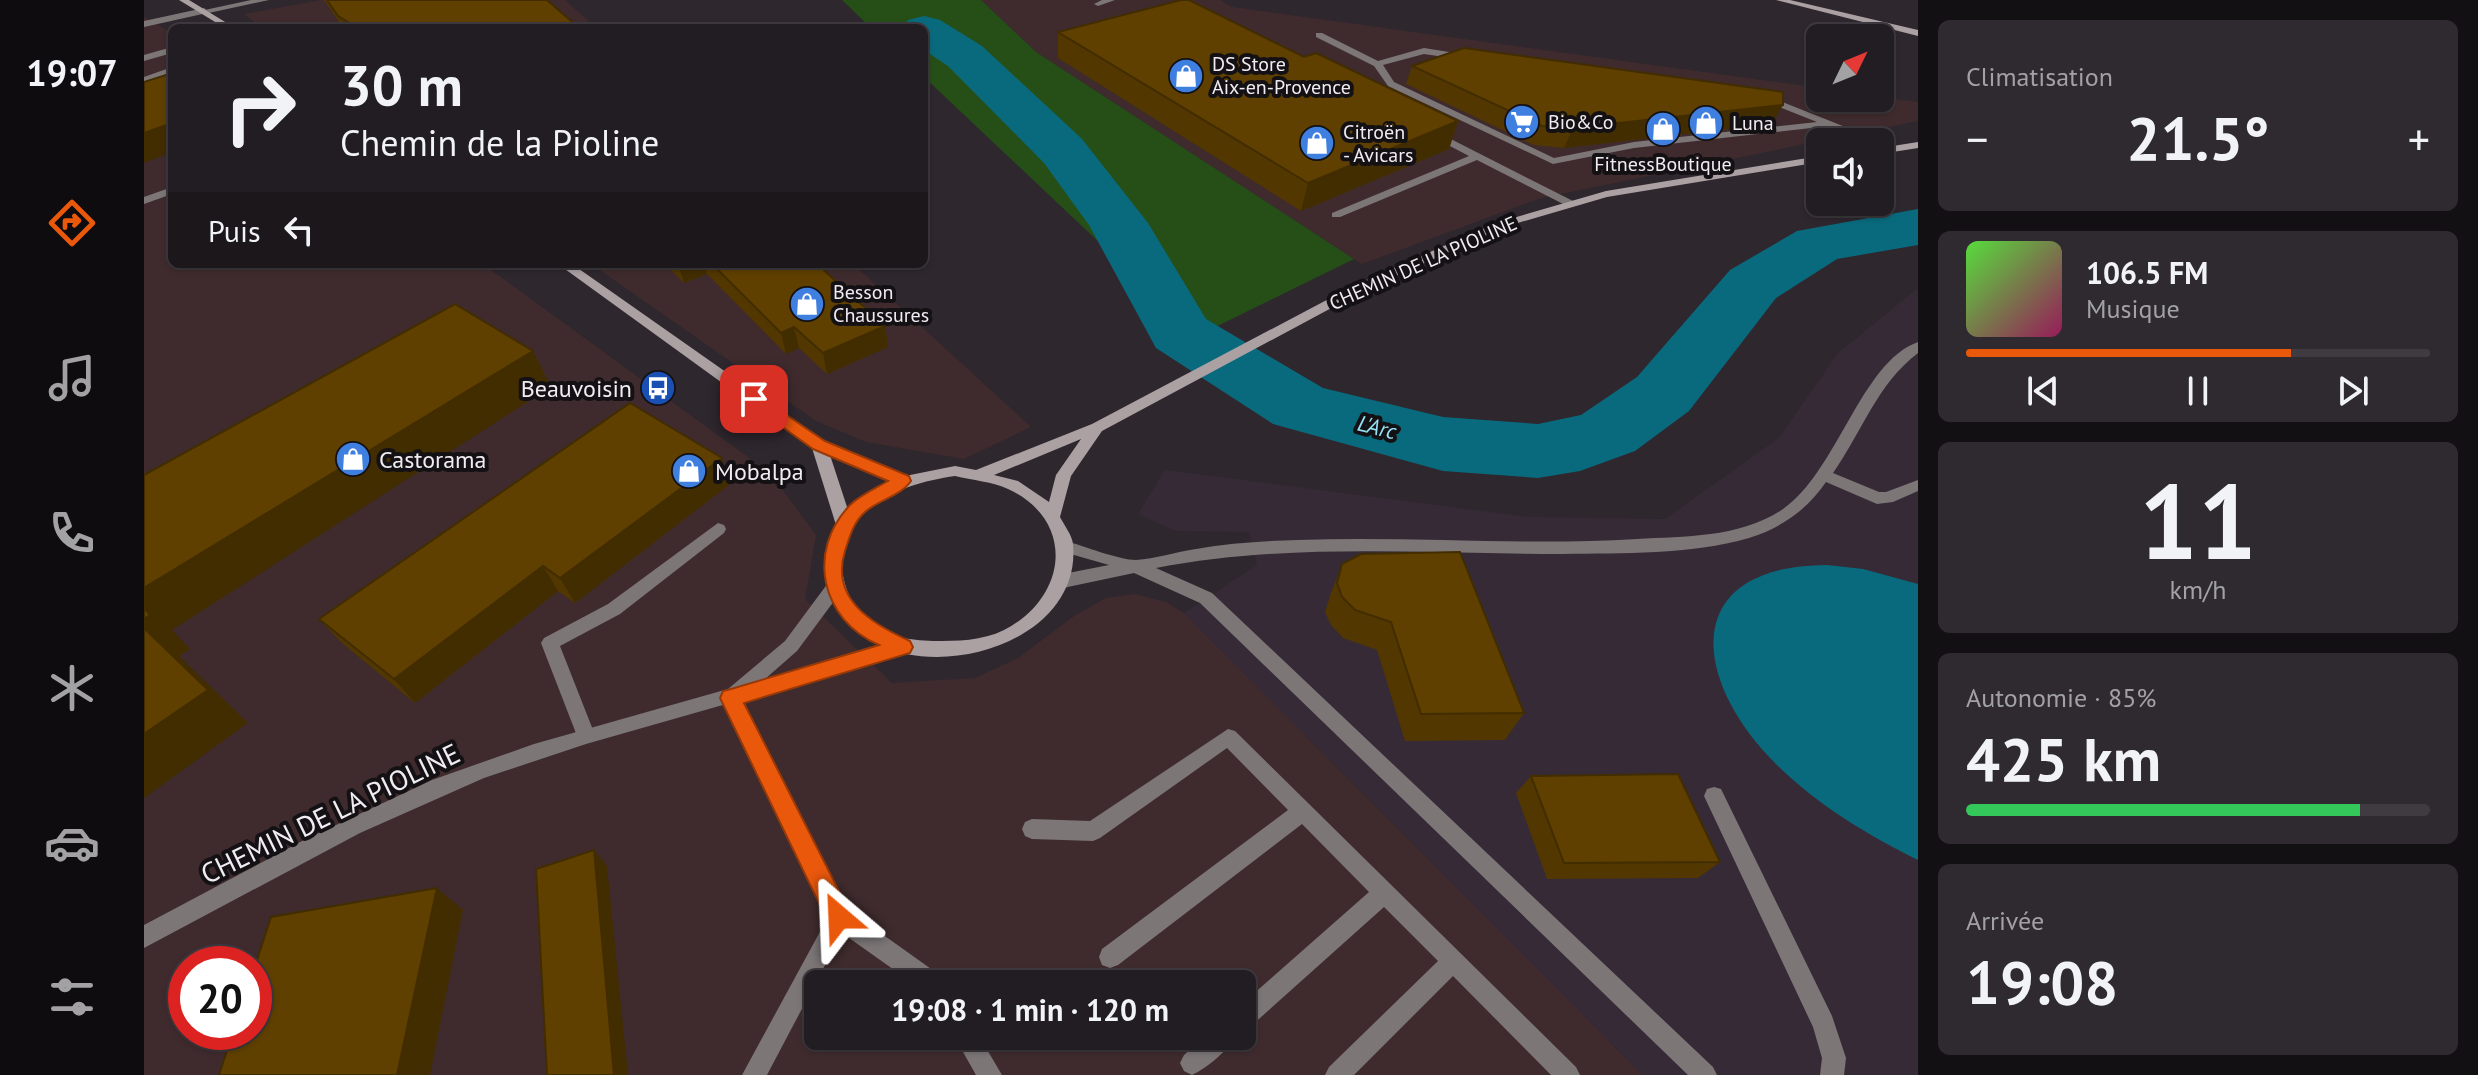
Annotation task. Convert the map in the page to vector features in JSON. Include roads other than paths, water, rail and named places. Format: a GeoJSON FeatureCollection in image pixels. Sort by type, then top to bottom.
{"type":"FeatureCollection","features":[{"type":"Feature","properties":{"kind":"main road"},"geometry":{"type":"LineString","coordinates":[[183,0],[225,24]]}},
{"type":"Feature","properties":{"kind":"main road"},"geometry":{"type":"LineString","coordinates":[[1780,0],[1918,32]]}},
{"type":"Feature","properties":{"kind":"main road"},"geometry":{"type":"LineString","coordinates":[[1895,149],[1918,145]]}},
{"type":"Feature","properties":{"kind":"main road","name":"CHEMIN DE LA PIOLINE"},"geometry":{"type":"LineString","coordinates":[[981,474],[1097,427],[1322,308],[1500,225],[1571,204],[1671,181],[1806,161]]}},
{"type":"Feature","properties":{"kind":"main road"},"geometry":{"type":"LineString","coordinates":[[570,268],[819,445],[903,481]]}},
{"type":"Feature","properties":{"kind":"main road","name":"CHEMIN DE LA PIOLINE"},"geometry":{"type":"LineString","coordinates":[[1053,515],[1064,475],[1097,427]]}},
{"type":"Feature","properties":{"kind":"main road"},"geometry":{"type":"LineString","coordinates":[[819,445],[844,524]]}},
{"type":"Feature","properties":{"kind":"main road"},"geometry":{"type":"LineString","coordinates":[[955,471],[981,474],[1009,482],[1034,496],[1053,515],[1066,547],[1063,581],[1047,609],[1019,632],[983,647],[943,653],[903,647],[872,633],[848,613],[834,588],[831,566],[844,524],[860,506],[903,481],[955,471]]}},
{"type":"Feature","properties":{"kind":"street"},"geometry":{"type":"LineString","coordinates":[[144,24],[265,0]]}},
{"type":"Feature","properties":{"kind":"street"},"geometry":{"type":"LineString","coordinates":[[1098,4],[1111,0]]}},
{"type":"Feature","properties":{"kind":"street"},"geometry":{"type":"LineString","coordinates":[[1319,35],[1377,64],[1391,84],[1553,161],[1634,145],[1831,123]]}},
{"type":"Feature","properties":{"kind":"street"},"geometry":{"type":"LineString","coordinates":[[144,58],[168,51]]}},
{"type":"Feature","properties":{"kind":"street"},"geometry":{"type":"LineString","coordinates":[[1377,64],[1424,51],[1471,57]]}},
{"type":"Feature","properties":{"kind":"street"},"geometry":{"type":"LineString","coordinates":[[144,80],[168,71]]}},
{"type":"Feature","properties":{"kind":"street"},"geometry":{"type":"LineString","coordinates":[[1752,96],[1767,98],[1844,128]]}},
{"type":"Feature","properties":{"kind":"street"},"geometry":{"type":"LineString","coordinates":[[1422,128],[1571,204]]}},
{"type":"Feature","properties":{"kind":"street"},"geometry":{"type":"LineString","coordinates":[[1336,215],[1477,156]]}},
{"type":"Feature","properties":{"kind":"street"},"geometry":{"type":"LineString","coordinates":[[144,201],[168,192]]}},
{"type":"Feature","properties":{"kind":"street"},"geometry":{"type":"LineString","coordinates":[[1063,581],[1253,548],[1585,548],[1722,536],[1762,528],[1800,503],[1847,442],[1875,391],[1901,359],[1918,346]]}},
{"type":"Feature","properties":{"kind":"street"},"geometry":{"type":"LineString","coordinates":[[1823,475],[1877,498],[1888,498],[1918,485]]}},
{"type":"Feature","properties":{"kind":"street"},"geometry":{"type":"LineString","coordinates":[[586,735],[550,643],[614,609],[718,529]]}},
{"type":"Feature","properties":{"kind":"street"},"geometry":{"type":"LineString","coordinates":[[1066,547],[1137,567],[1206,598],[1705,1075]]}},
{"type":"Feature","properties":{"kind":"street","name":"CHEMIN DE LA PIOLINE"},"geometry":{"type":"LineString","coordinates":[[731,698],[791,646],[834,588]]}},
{"type":"Feature","properties":{"kind":"street","name":"CHEMIN DE LA PIOLINE"},"geometry":{"type":"LineString","coordinates":[[144,937],[394,807],[481,770],[586,735],[731,698],[903,647]]}},
{"type":"Feature","properties":{"kind":"street"},"geometry":{"type":"LineString","coordinates":[[731,698],[839,917],[913,970]]}},
{"type":"Feature","properties":{"kind":"street"},"geometry":{"type":"LineString","coordinates":[[1032,829],[1093,831],[1228,737],[1568,1075]]}},
{"type":"Feature","properties":{"kind":"street"},"geometry":{"type":"LineString","coordinates":[[1714,796],[1824,1024],[1834,1058],[1832,1075]]}},
{"type":"Feature","properties":{"kind":"street"},"geometry":{"type":"LineString","coordinates":[[1110,957],[1303,811]]}},
{"type":"Feature","properties":{"kind":"street"},"geometry":{"type":"LineString","coordinates":[[1256,1007],[1384,893]]}},
{"type":"Feature","properties":{"kind":"street"},"geometry":{"type":"LineString","coordinates":[[754,1075],[839,917]]}},
{"type":"Feature","properties":{"kind":"street"},"geometry":{"type":"LineString","coordinates":[[1337,1075],[1453,961]]}},
{"type":"Feature","properties":{"kind":"street"},"geometry":{"type":"LineString","coordinates":[[975,1050],[990,1075]]}},
{"type":"Feature","properties":{"kind":"street"},"geometry":{"type":"LineString","coordinates":[[1192,1063],[1207,1050]]}},
{"type":"Feature","properties":{"kind":"water"},"geometry":{"type":"Polygon","coordinates":[[[1827,565],[1863,569],[1918,584],[1918,860],[1844,818],[1777,765],[1749,733],[1728,699],[1716,666],[1714,635],[1723,607],[1744,585],[1778,571],[1827,565]]]}},
{"type":"Feature","properties":{"kind":"waterway","name":"L'Arc"},"geometry":{"type":"LineString","coordinates":[[928,33],[965,56],[1063,151],[1118,223],[1180,333],[1299,407],[1443,444],[1538,451],[1580,444],[1608,433],[1663,394],[1753,284],[1819,244],[1918,227]]}},
{"type":"Feature","properties":{"kind":"place","name":"DS Store Aix-en-Provence"},"geometry":{"type":"Point","coordinates":[1186,76]}},
{"type":"Feature","properties":{"kind":"place","name":"Bio&Co"},"geometry":{"type":"Point","coordinates":[1522,122]}},
{"type":"Feature","properties":{"kind":"place","name":"Luna"},"geometry":{"type":"Point","coordinates":[1706,123]}},
{"type":"Feature","properties":{"kind":"place","name":"FitnessBoutique"},"geometry":{"type":"Point","coordinates":[1663,129]}},
{"type":"Feature","properties":{"kind":"place","name":"Citroën - Avicars"},"geometry":{"type":"Point","coordinates":[1317,143]}},
{"type":"Feature","properties":{"kind":"place","name":"Besson Chaussures"},"geometry":{"type":"Point","coordinates":[807,304]}},
{"type":"Feature","properties":{"kind":"place","name":"Beauvoisin"},"geometry":{"type":"Point","coordinates":[658,388]}},
{"type":"Feature","properties":{"kind":"place","name":"Castorama"},"geometry":{"type":"Point","coordinates":[353,459]}},
{"type":"Feature","properties":{"kind":"place","name":"Mobalpa"},"geometry":{"type":"Point","coordinates":[689,471]}}]}
